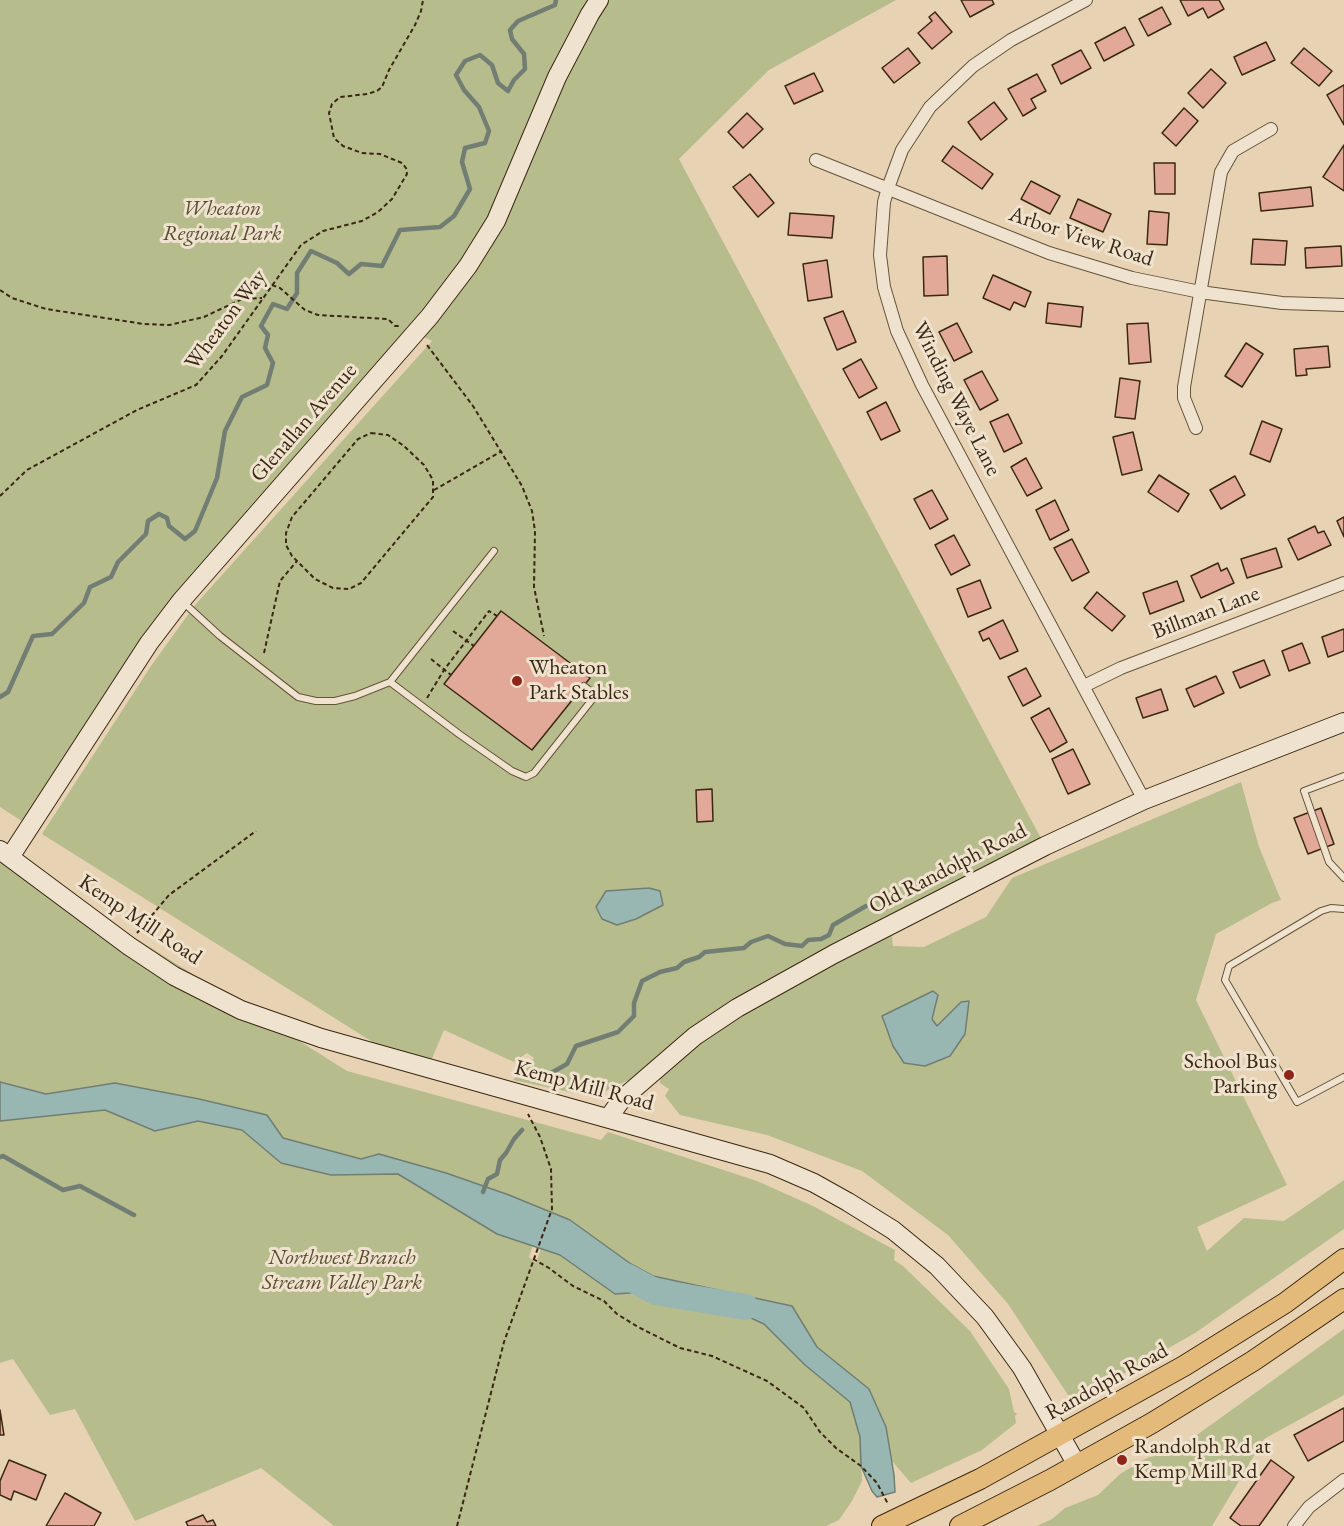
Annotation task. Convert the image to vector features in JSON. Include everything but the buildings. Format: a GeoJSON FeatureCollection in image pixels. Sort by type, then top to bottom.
{"type":"FeatureCollection","features":[{"type":"Feature","properties":{"kind":"main road","name":"Randolph Road"},"geometry":{"type":"LineString","coordinates":[[882,1526],[980,1479],[1207,1353],[1285,1303],[1344,1259]]}},
{"type":"Feature","properties":{"kind":"main road"},"geometry":{"type":"LineString","coordinates":[[960,1526],[1077,1466],[1152,1423],[1253,1361],[1344,1299]]}},
{"type":"Feature","properties":{"kind":"street","name":"Glenallan Avenue"},"geometry":{"type":"LineString","coordinates":[[5,854],[149,643],[181,601],[430,316],[468,266],[496,221],[557,77],[599,0]]}},
{"type":"Feature","properties":{"kind":"street","name":"Winding Waye Lane"},"geometry":{"type":"LineString","coordinates":[[1086,0],[1011,40],[973,66],[930,107],[902,150],[888,188],[884,202],[880,255],[884,287],[897,330],[922,385],[1144,800]]}},
{"type":"Feature","properties":{"kind":"street"},"geometry":{"type":"LineString","coordinates":[[1196,428],[1184,398],[1221,172],[1233,151],[1271,129]]}},
{"type":"Feature","properties":{"kind":"street","name":"Arbor View Road"},"geometry":{"type":"LineString","coordinates":[[816,159],[1049,253],[1132,278],[1200,292],[1282,303],[1344,305]]}},
{"type":"Feature","properties":{"kind":"street","name":"Billman Lane"},"geometry":{"type":"LineString","coordinates":[[1084,686],[1121,668],[1344,583]]}},
{"type":"Feature","properties":{"kind":"street","name":"Old Randolph Road"},"geometry":{"type":"LineString","coordinates":[[609,1118],[622,1099],[695,1036],[737,1008],[834,954],[1046,846],[1144,800],[1344,722]]}},
{"type":"Feature","properties":{"kind":"street","name":"Kemp Mill Road"},"geometry":{"type":"LineString","coordinates":[[5,854],[129,946],[174,975],[223,1002],[279,1024],[376,1054],[770,1164],[840,1197],[893,1230],[937,1266],[985,1317],[1022,1368],[1077,1466]]}},
{"type":"Feature","properties":{"kind":"street"},"geometry":{"type":"LineString","coordinates":[[1294,1526],[1309,1507],[1344,1480]]}},
{"type":"Feature","properties":{"kind":"lane"},"geometry":{"type":"LineString","coordinates":[[181,601],[219,636],[298,697],[316,701],[335,701],[355,696],[390,682],[494,551]]}},
{"type":"Feature","properties":{"kind":"lane"},"geometry":{"type":"LineString","coordinates":[[390,682],[459,734],[512,771],[526,777],[534,773],[591,701],[593,693],[584,686]]}},
{"type":"Feature","properties":{"kind":"lane"},"geometry":{"type":"LineString","coordinates":[[1344,776],[1304,791],[1329,862],[1344,878]]}},
{"type":"Feature","properties":{"kind":"lane"},"geometry":{"type":"LineString","coordinates":[[1344,909],[1331,908],[1321,911],[1229,966],[1225,980],[1297,1102],[1344,1077]]}},
{"type":"Feature","properties":{"kind":"path","name":"Wheaton Way"},"geometry":{"type":"LineString","coordinates":[[0,496],[27,470],[137,410],[196,386],[222,356],[301,245],[323,231],[355,224],[371,217],[392,199],[407,174],[406,168],[402,163],[380,154],[362,153],[343,146],[334,138],[328,113],[332,104],[340,97],[367,94],[382,87],[389,70],[415,25],[423,0]]}},
{"type":"Feature","properties":{"kind":"path"},"geometry":{"type":"LineString","coordinates":[[272,284],[280,288],[305,310],[318,315],[388,319],[395,326],[405,327],[414,333],[442,363],[502,451],[522,486],[532,511],[536,531],[534,587],[544,636]]}},
{"type":"Feature","properties":{"kind":"path"},"geometry":{"type":"LineString","coordinates":[[0,290],[12,298],[46,309],[144,324],[170,325],[204,317],[242,299],[262,298]]}},
{"type":"Feature","properties":{"kind":"path"},"geometry":{"type":"LineString","coordinates":[[371,433],[388,435],[424,465],[433,480],[433,497],[361,583],[349,589],[333,588],[315,579],[297,561],[286,545],[286,533],[292,517],[358,439],[371,433]]}},
{"type":"Feature","properties":{"kind":"path"},"geometry":{"type":"LineString","coordinates":[[433,490],[502,451]]}},
{"type":"Feature","properties":{"kind":"path"},"geometry":{"type":"LineString","coordinates":[[264,653],[280,581],[297,561]]}},
{"type":"Feature","properties":{"kind":"path"},"geometry":{"type":"LineString","coordinates":[[426,699],[444,670],[489,611],[496,616]]}},
{"type":"Feature","properties":{"kind":"path"},"geometry":{"type":"LineString","coordinates":[[453,631],[474,646]]}},
{"type":"Feature","properties":{"kind":"path"},"geometry":{"type":"LineString","coordinates":[[431,659],[451,675]]}},
{"type":"Feature","properties":{"kind":"path"},"geometry":{"type":"LineString","coordinates":[[129,946],[141,927],[169,895],[256,831]]}},
{"type":"Feature","properties":{"kind":"path"},"geometry":{"type":"LineString","coordinates":[[457,1526],[504,1342],[552,1209],[551,1169],[540,1137],[528,1114]]}},
{"type":"Feature","properties":{"kind":"path"},"geometry":{"type":"LineString","coordinates":[[533,1259],[573,1286],[604,1301],[616,1314],[638,1327],[680,1348],[712,1356],[767,1381],[804,1408],[820,1432],[836,1448],[861,1466],[877,1483],[888,1504]]}},
{"type":"Feature","properties":{"kind":"green space","name":"Wheaton Regional Park"},"geometry":{"type":"Polygon","coordinates":[[[0,0],[896,0],[769,70],[679,159],[1045,846],[891,927],[893,946],[924,947],[986,917],[1012,878],[1241,782],[1259,847],[1281,900],[1216,934],[1196,1000],[1287,1185],[1197,1227],[1207,1251],[1244,1218],[1284,1221],[1344,1180],[1344,1229],[1195,1333],[1088,1394],[1068,1395],[1008,1304],[948,1235],[862,1171],[767,1135],[680,1115],[665,1096],[669,1089],[660,1083],[662,1064],[593,1097],[513,1080],[534,1058],[527,1053],[514,1062],[444,1030],[425,1075],[42,834],[151,666],[195,605],[432,341],[420,335],[185,597],[31,827],[0,807],[0,0]],[[938,995],[902,1006],[941,1059],[947,1017],[937,1026],[932,1019],[938,995]]]}},
{"type":"Feature","properties":{"kind":"green space","name":"Northwest Branch Stream Valley Park"},"geometry":{"type":"Polygon","coordinates":[[[0,853],[347,1071],[601,1140],[608,1132],[757,1181],[813,1206],[895,1250],[894,1260],[970,1331],[1009,1389],[1014,1412],[1017,1414],[1016,1423],[982,1450],[911,1483],[892,1461],[889,1450],[861,1462],[862,1481],[852,1501],[839,1520],[826,1526],[334,1526],[261,1468],[135,1521],[75,1409],[50,1415],[13,1359],[0,1363],[0,853]],[[545,1210],[529,1257],[536,1263],[552,1217],[545,1210]]]}},
{"type":"Feature","properties":{"kind":"green space"},"geometry":{"type":"Polygon","coordinates":[[[1344,1329],[1344,1395],[1264,1439],[1212,1526],[1037,1526],[1052,1519],[1065,1508],[1098,1495],[1120,1474],[1147,1458],[1176,1450],[1344,1329]]]}},
{"type":"Feature","properties":{"kind":"water"},"geometry":{"type":"Polygon","coordinates":[[[649,888],[660,891],[663,905],[636,919],[617,925],[602,919],[596,907],[606,891],[649,888]]]}},
{"type":"Feature","properties":{"kind":"water"},"geometry":{"type":"Polygon","coordinates":[[[933,991],[938,995],[932,1019],[937,1026],[961,1002],[969,1001],[965,1034],[950,1056],[925,1066],[904,1063],[893,1046],[882,1016],[933,991]]]}},
{"type":"Feature","properties":{"kind":"water"},"geometry":{"type":"Polygon","coordinates":[[[0,1082],[46,1094],[115,1083],[267,1115],[283,1138],[361,1159],[379,1154],[446,1173],[570,1220],[631,1264],[653,1276],[792,1306],[817,1347],[869,1389],[886,1427],[895,1492],[877,1497],[872,1491],[861,1466],[860,1437],[850,1402],[805,1365],[764,1324],[687,1289],[615,1294],[560,1255],[497,1234],[398,1174],[331,1175],[281,1163],[242,1130],[198,1121],[155,1131],[105,1110],[0,1121],[0,1082]]]}},
{"type":"Feature","properties":{"kind":"waterway"},"geometry":{"type":"LineString","coordinates":[[0,697],[8,692],[33,636],[52,634],[84,603],[90,587],[111,577],[118,562],[146,534],[148,521],[159,514],[167,518],[169,526],[185,539],[195,531],[217,478],[225,431],[242,397],[267,385],[273,363],[265,348],[268,335],[261,326],[273,304],[287,309],[297,293],[297,273],[311,251],[337,263],[349,274],[361,264],[382,266],[400,230],[440,227],[454,216],[470,189],[462,162],[465,148],[485,143],[489,131],[479,107],[464,90],[456,75],[465,61],[480,55],[492,65],[498,83],[508,91],[514,80],[525,69],[524,54],[512,39],[510,30],[518,21],[555,5],[556,0]]}},
{"type":"Feature","properties":{"kind":"waterway"},"geometry":{"type":"LineString","coordinates":[[546,1076],[567,1064],[576,1046],[618,1032],[634,1016],[634,1003],[642,981],[660,972],[677,968],[705,952],[744,948],[751,942],[768,936],[785,944],[802,946],[808,940],[821,939],[829,935],[833,925],[866,906]]}},
{"type":"Feature","properties":{"kind":"waterway"},"geometry":{"type":"LineString","coordinates":[[483,1192],[488,1179],[497,1174],[500,1160],[522,1130]]}},
{"type":"Feature","properties":{"kind":"waterway"},"geometry":{"type":"LineString","coordinates":[[0,1157],[3,1156],[63,1190],[80,1186],[134,1215]]}},
{"type":"Feature","properties":{"kind":"waterway"},"geometry":{"type":"LineString","coordinates":[[626,1276],[656,1292],[746,1307]]}},
{"type":"Feature","properties":{"kind":"place","name":"Wheaton Park Stables"},"geometry":{"type":"Point","coordinates":[517,681]}},
{"type":"Feature","properties":{"kind":"place","name":"School Bus Parking"},"geometry":{"type":"Point","coordinates":[1289,1075]}},
{"type":"Feature","properties":{"kind":"place","name":"Randolph Rd at Kemp Mill Rd"},"geometry":{"type":"Point","coordinates":[1122,1460]}}]}
